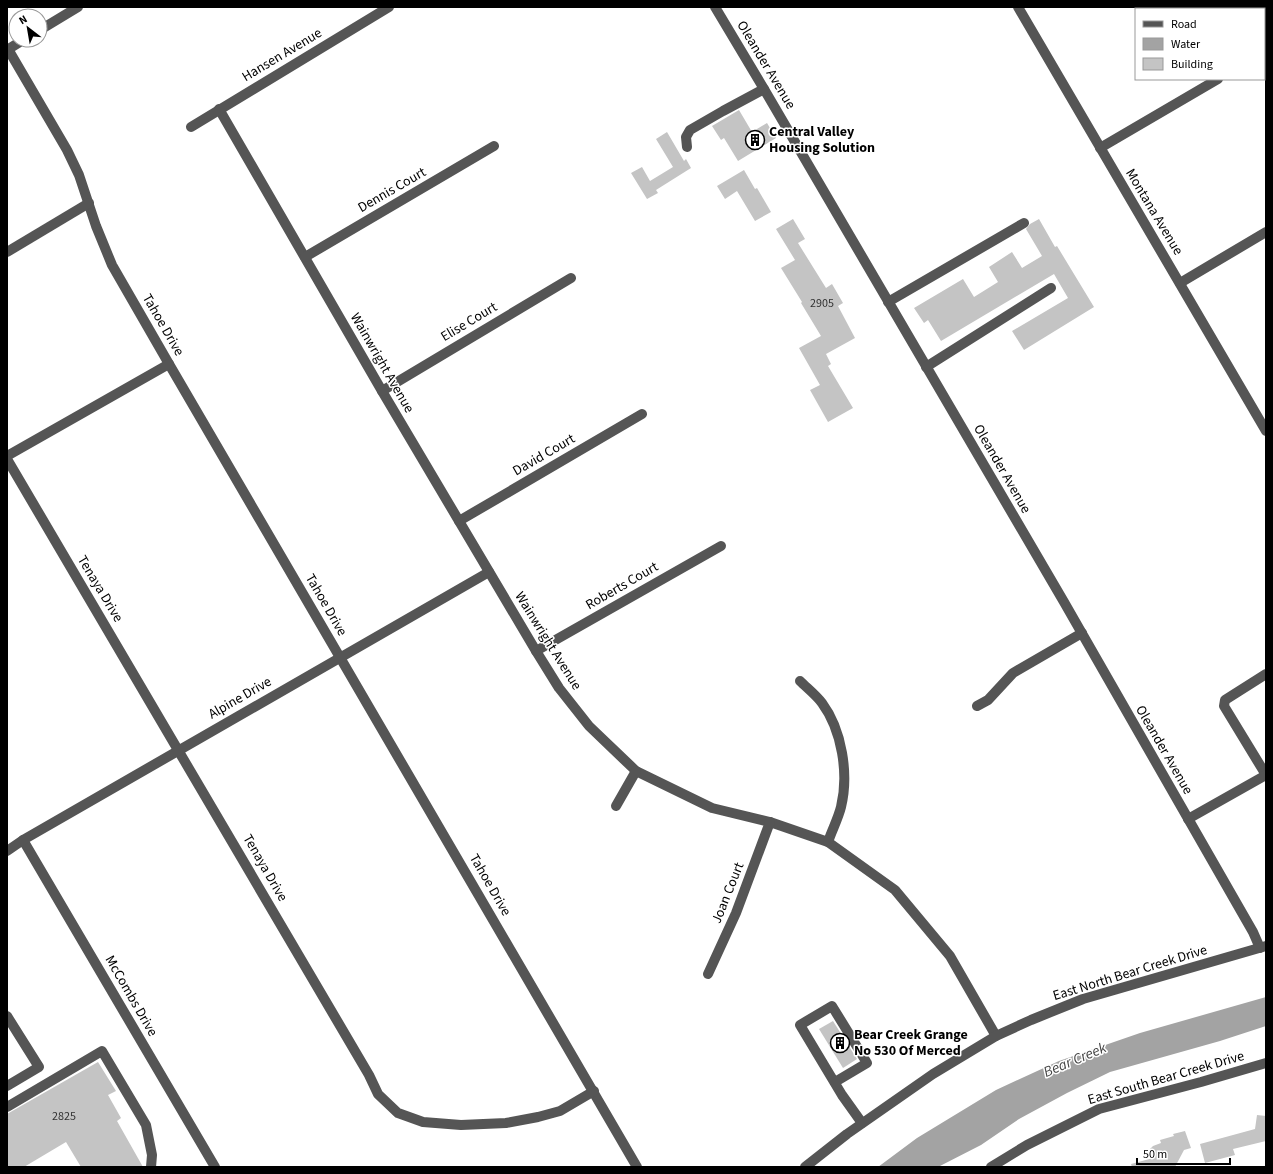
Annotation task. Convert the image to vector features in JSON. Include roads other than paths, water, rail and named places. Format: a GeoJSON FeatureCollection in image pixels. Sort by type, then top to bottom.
{"type":"FeatureCollection","features":[{"type":"Feature","properties":{"kind":"street"},"geometry":{"type":"LineString","coordinates":[[48,25],[78,7]]}},
{"type":"Feature","properties":{"kind":"street","name":"Hansen Avenue"},"geometry":{"type":"LineString","coordinates":[[191,127],[389,7]]}},
{"type":"Feature","properties":{"kind":"street","name":"Oleander Avenue"},"geometry":{"type":"LineString","coordinates":[[715,7],[926,366],[1263,947]]}},
{"type":"Feature","properties":{"kind":"street","name":"Montana Avenue"},"geometry":{"type":"LineString","coordinates":[[1020,8],[1100,148],[1180,283],[1263,417],[1266,431]]}},
{"type":"Feature","properties":{"kind":"street","name":"Tahoe Drive"},"geometry":{"type":"LineString","coordinates":[[8,49],[67,150],[79,175],[96,226],[112,265],[168,364],[340,656],[637,1167]]}},
{"type":"Feature","properties":{"kind":"street"},"geometry":{"type":"LineString","coordinates":[[1100,148],[1216,80]]}},
{"type":"Feature","properties":{"kind":"street"},"geometry":{"type":"LineString","coordinates":[[687,146],[686,137],[690,130],[723,110],[764,89]]}},
{"type":"Feature","properties":{"kind":"street","name":"Wainwright Avenue"},"geometry":{"type":"LineString","coordinates":[[220,109],[382,391],[536,651],[559,688],[589,726],[636,771],[712,808],[770,822],[828,842],[895,890],[950,956],[996,1036]]}},
{"type":"Feature","properties":{"kind":"street","name":"Dennis Court"},"geometry":{"type":"LineString","coordinates":[[305,257],[494,146]]}},
{"type":"Feature","properties":{"kind":"street"},"geometry":{"type":"LineString","coordinates":[[7,252],[89,203]]}},
{"type":"Feature","properties":{"kind":"street"},"geometry":{"type":"LineString","coordinates":[[888,302],[1024,223]]}},
{"type":"Feature","properties":{"kind":"street"},"geometry":{"type":"LineString","coordinates":[[1180,283],[1266,232]]}},
{"type":"Feature","properties":{"kind":"street","name":"Elise Court"},"geometry":{"type":"LineString","coordinates":[[382,391],[571,278]]}},
{"type":"Feature","properties":{"kind":"street"},"geometry":{"type":"LineString","coordinates":[[926,366],[1051,288]]}},
{"type":"Feature","properties":{"kind":"street","name":"Tenaya Drive"},"geometry":{"type":"LineString","coordinates":[[168,364],[7,458],[179,749],[369,1075],[378,1094],[398,1113],[423,1122],[461,1125],[506,1123],[538,1117],[560,1111],[594,1091]]}},
{"type":"Feature","properties":{"kind":"street","name":"David Court"},"geometry":{"type":"LineString","coordinates":[[459,521],[642,414]]}},
{"type":"Feature","properties":{"kind":"street","name":"Roberts Court"},"geometry":{"type":"LineString","coordinates":[[536,651],[721,546]]}},
{"type":"Feature","properties":{"kind":"street","name":"Alpine Drive"},"geometry":{"type":"LineString","coordinates":[[7,851],[23,840],[179,749],[489,572]]}},
{"type":"Feature","properties":{"kind":"street"},"geometry":{"type":"LineString","coordinates":[[977,706],[988,700],[1013,674],[1082,634]]}},
{"type":"Feature","properties":{"kind":"street"},"geometry":{"type":"LineString","coordinates":[[1188,819],[1266,775],[1224,706],[1225,700],[1266,674]]}},
{"type":"Feature","properties":{"kind":"street"},"geometry":{"type":"LineString","coordinates":[[800,681],[822,703],[834,725],[840,743],[844,763],[844,782],[841,807],[828,842]]}},
{"type":"Feature","properties":{"kind":"street"},"geometry":{"type":"LineString","coordinates":[[616,806],[636,771]]}},
{"type":"Feature","properties":{"kind":"street","name":"Joan Court"},"geometry":{"type":"LineString","coordinates":[[708,974],[736,913],[770,822]]}},
{"type":"Feature","properties":{"kind":"street","name":"McCombs Drive"},"geometry":{"type":"LineString","coordinates":[[23,840],[214,1167]]}},
{"type":"Feature","properties":{"kind":"street","name":"East North Bear Creek Drive"},"geometry":{"type":"LineString","coordinates":[[805,1167],[846,1134],[933,1074],[996,1036],[1083,999],[1263,947]]}},
{"type":"Feature","properties":{"kind":"street"},"geometry":{"type":"LineString","coordinates":[[835,1082],[867,1063],[832,1006],[800,1025],[845,1099],[862,1123]]}},
{"type":"Feature","properties":{"kind":"street"},"geometry":{"type":"LineString","coordinates":[[7,1016],[39,1067],[7,1086]]}},
{"type":"Feature","properties":{"kind":"street"},"geometry":{"type":"LineString","coordinates":[[7,1107],[102,1051],[146,1125],[152,1155],[152,1167]]}},
{"type":"Feature","properties":{"kind":"street","name":"East South Bear Creek Drive"},"geometry":{"type":"LineString","coordinates":[[991,1167],[1027,1145],[1099,1109],[1266,1063]]}},
{"type":"Feature","properties":{"kind":"water","name":"Bear Creek"},"geometry":{"type":"Polygon","coordinates":[[[1266,997],[1266,1026],[1220,1041],[1110,1072],[1019,1119],[981,1145],[938,1167],[878,1167],[917,1138],[996,1090],[1059,1061],[1140,1033],[1266,997]]]}},
{"type":"Feature","properties":{"kind":"place","name":"Central Valley Housing Solution"},"geometry":{"type":"Point","coordinates":[755,140]}},
{"type":"Feature","properties":{"kind":"place","name":"Bear Creek Grange No 530 Of Merced"},"geometry":{"type":"Point","coordinates":[840,1043]}}]}
